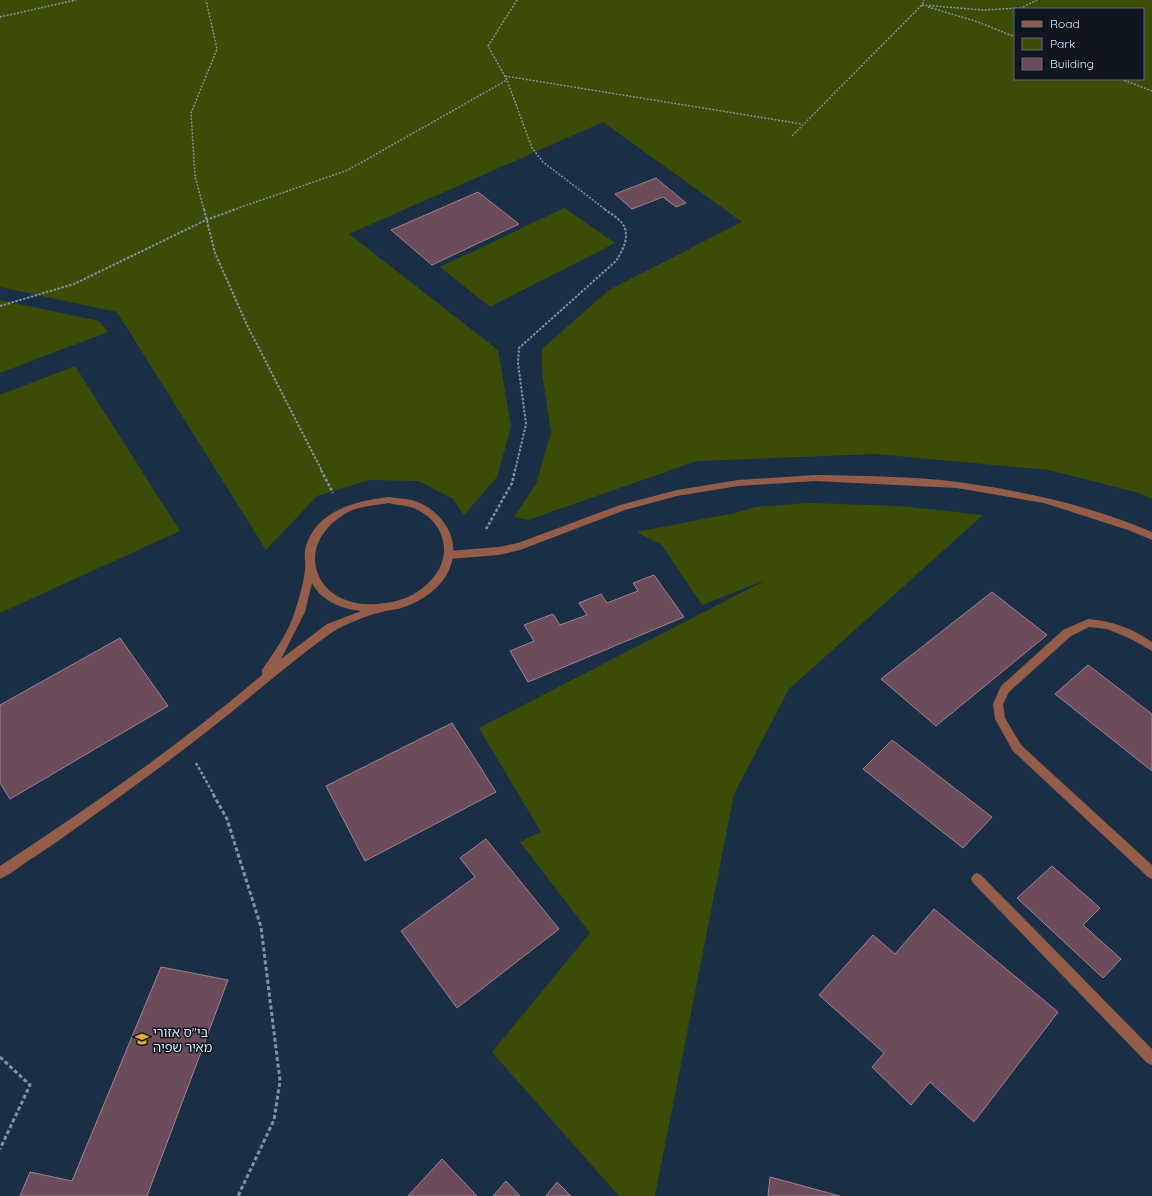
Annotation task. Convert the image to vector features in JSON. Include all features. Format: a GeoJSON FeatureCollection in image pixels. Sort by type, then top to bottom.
{"type":"FeatureCollection","features":[{"type":"Feature","properties":{"kind":"street"},"geometry":{"type":"LineString","coordinates":[[449,555],[499,551],[520,546],[623,507],[677,493],[738,483],[815,478],[957,485],[1044,500],[1131,527],[1152,536]]}},
{"type":"Feature","properties":{"kind":"street"},"geometry":{"type":"LineString","coordinates":[[260,683],[283,646],[300,612],[309,572],[308,555],[314,538],[326,523],[342,511],[365,503],[389,500],[412,504],[430,514],[444,528],[450,545],[448,563],[438,580],[423,594],[402,604],[378,608],[355,607],[334,600],[319,588],[309,572]]}},
{"type":"Feature","properties":{"kind":"street"},"geometry":{"type":"LineString","coordinates":[[0,873],[58,835],[159,763],[260,683],[292,655],[330,627],[378,608]]}},
{"type":"Feature","properties":{"kind":"street"},"geometry":{"type":"LineString","coordinates":[[1152,647],[1135,636],[1108,625],[1088,623],[1067,633],[1005,689],[998,704],[1000,719],[1017,748],[1152,873]]}},
{"type":"Feature","properties":{"kind":"street"},"geometry":{"type":"LineString","coordinates":[[977,878],[1152,1058]]}},
{"type":"Feature","properties":{"kind":"path"},"geometry":{"type":"LineString","coordinates":[[0,17],[76,0]]}},
{"type":"Feature","properties":{"kind":"path"},"geometry":{"type":"LineString","coordinates":[[206,0],[217,49],[191,113],[195,176],[206,220],[215,253],[247,325],[342,511]]}},
{"type":"Feature","properties":{"kind":"path"},"geometry":{"type":"LineString","coordinates":[[472,553],[512,483],[526,424],[518,363],[519,348],[616,261],[626,245],[627,232],[622,223],[543,162],[532,148],[507,80],[488,46],[518,0]]}},
{"type":"Feature","properties":{"kind":"path"},"geometry":{"type":"LineString","coordinates":[[792,136],[802,124],[922,5],[924,0]]}},
{"type":"Feature","properties":{"kind":"path"},"geometry":{"type":"LineString","coordinates":[[1021,8],[1037,0]]}},
{"type":"Feature","properties":{"kind":"path"},"geometry":{"type":"LineString","coordinates":[[922,5],[983,10],[1014,8]]}},
{"type":"Feature","properties":{"kind":"path"},"geometry":{"type":"LineString","coordinates":[[922,5],[978,22],[1014,37]]}},
{"type":"Feature","properties":{"kind":"path"},"geometry":{"type":"LineString","coordinates":[[504,76],[802,124]]}},
{"type":"Feature","properties":{"kind":"path"},"geometry":{"type":"LineString","coordinates":[[0,306],[74,284],[206,220],[348,170],[507,80]]}},
{"type":"Feature","properties":{"kind":"path"},"geometry":{"type":"LineString","coordinates":[[1124,80],[1152,91]]}},
{"type":"Feature","properties":{"kind":"path"},"geometry":{"type":"LineString","coordinates":[[185,742],[227,819],[261,928],[280,1081],[274,1120],[238,1196]]}},
{"type":"Feature","properties":{"kind":"path"},"geometry":{"type":"LineString","coordinates":[[0,1057],[30,1085],[0,1149]]}},
{"type":"Feature","properties":{"kind":"green space"},"geometry":{"type":"Polygon","coordinates":[[[0,0],[1152,0],[1152,499],[1139,493],[1049,470],[876,454],[697,461],[528,520],[514,517],[536,484],[551,433],[542,372],[542,349],[609,290],[742,222],[603,122],[349,234],[498,350],[511,427],[497,477],[464,515],[453,499],[418,481],[369,480],[317,496],[266,550],[117,312],[0,287],[0,0]]]}},
{"type":"Feature","properties":{"kind":"green space"},"geometry":{"type":"Polygon","coordinates":[[[564,208],[615,243],[490,307],[440,267],[564,208]]]}},
{"type":"Feature","properties":{"kind":"green space"},"geometry":{"type":"Polygon","coordinates":[[[0,300],[99,321],[108,332],[0,373],[0,300]]]}},
{"type":"Feature","properties":{"kind":"green space"},"geometry":{"type":"Polygon","coordinates":[[[75,366],[180,531],[0,613],[0,395],[75,366]]]}},
{"type":"Feature","properties":{"kind":"green space"},"geometry":{"type":"Polygon","coordinates":[[[807,503],[900,506],[983,515],[789,689],[734,794],[655,1196],[619,1196],[492,1052],[590,933],[520,842],[541,832],[479,728],[766,580],[702,605],[661,544],[636,532],[735,513],[755,507],[807,503]]]}},
{"type":"Feature","properties":{"kind":"building"},"geometry":{"type":"Polygon","coordinates":[[[656,178],[686,203],[676,207],[663,197],[632,209],[615,194],[656,178]]]}},
{"type":"Feature","properties":{"kind":"building"},"geometry":{"type":"Polygon","coordinates":[[[478,192],[519,224],[432,265],[391,230],[478,192]]]}},
{"type":"Feature","properties":{"kind":"building"},"geometry":{"type":"Polygon","coordinates":[[[654,575],[684,617],[528,682],[510,651],[534,641],[524,625],[553,614],[560,625],[587,615],[579,603],[601,594],[607,603],[638,591],[633,583],[654,575]]]}},
{"type":"Feature","properties":{"kind":"building"},"geometry":{"type":"Polygon","coordinates":[[[992,592],[1047,635],[936,726],[881,679],[992,592]]]}},
{"type":"Feature","properties":{"kind":"building"},"geometry":{"type":"Polygon","coordinates":[[[120,638],[168,706],[10,799],[0,783],[0,705],[120,638]]]}},
{"type":"Feature","properties":{"kind":"building"},"geometry":{"type":"Polygon","coordinates":[[[1088,665],[1152,714],[1152,771],[1055,694],[1088,665]]]}},
{"type":"Feature","properties":{"kind":"building"},"geometry":{"type":"Polygon","coordinates":[[[452,723],[496,792],[365,861],[326,786],[452,723]]]}},
{"type":"Feature","properties":{"kind":"building"},"geometry":{"type":"Polygon","coordinates":[[[892,740],[992,817],[963,848],[863,769],[892,740]]]}},
{"type":"Feature","properties":{"kind":"building"},"geometry":{"type":"Polygon","coordinates":[[[486,839],[559,929],[457,1008],[401,931],[475,877],[460,858],[486,839]]]}},
{"type":"Feature","properties":{"kind":"building"},"geometry":{"type":"Polygon","coordinates":[[[1052,866],[1100,908],[1083,925],[1121,959],[1103,978],[1017,898],[1052,866]]]}},
{"type":"Feature","properties":{"kind":"building"},"geometry":{"type":"Polygon","coordinates":[[[934,909],[1058,1012],[974,1122],[930,1082],[911,1105],[872,1067],[884,1053],[819,995],[873,935],[895,954],[934,909]]]}},
{"type":"Feature","properties":{"kind":"building"},"geometry":{"type":"Polygon","coordinates":[[[161,967],[228,980],[147,1196],[20,1196],[30,1172],[72,1181],[161,967]]]}},
{"type":"Feature","properties":{"kind":"building"},"geometry":{"type":"Polygon","coordinates":[[[442,1159],[477,1196],[408,1196],[442,1159]]]}},
{"type":"Feature","properties":{"kind":"building"},"geometry":{"type":"Polygon","coordinates":[[[770,1177],[840,1196],[768,1196],[770,1177]]]}},
{"type":"Feature","properties":{"kind":"building"},"geometry":{"type":"Polygon","coordinates":[[[506,1181],[520,1196],[493,1196],[506,1181]]]}},
{"type":"Feature","properties":{"kind":"building"},"geometry":{"type":"Polygon","coordinates":[[[557,1182],[571,1196],[546,1196],[557,1182]]]}},
{"type":"Feature","properties":{"kind":"place","name":"בי\"ס אזורי מאיר שפיה"},"geometry":{"type":"Point","coordinates":[142,1039]}}]}
